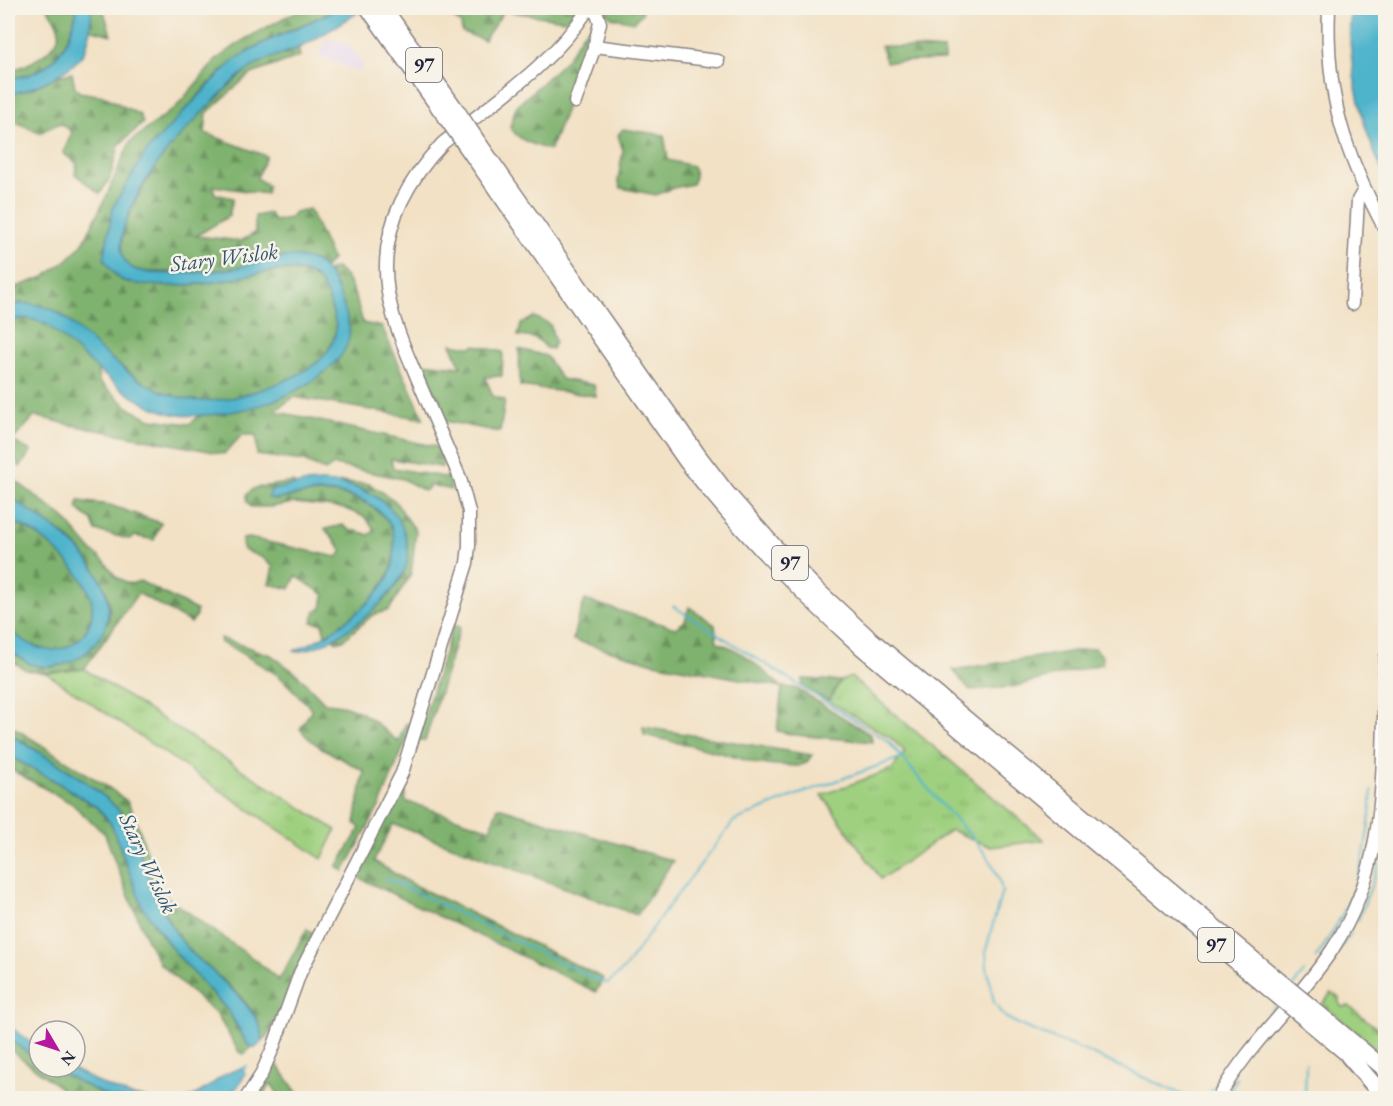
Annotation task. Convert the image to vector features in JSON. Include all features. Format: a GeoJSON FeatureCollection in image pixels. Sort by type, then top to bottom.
{"type":"FeatureCollection","features":[{"type":"Feature","properties":{"kind":"highway"},"geometry":{"type":"LineString","coordinates":[[1349,1056],[1385,1098]]}},
{"type":"Feature","properties":{"kind":"main road","name":"97"},"geometry":{"type":"LineString","coordinates":[[368,8],[386,18],[469,139],[698,455],[734,501],[790,563],[876,644],[1267,979],[1386,1070]]}},
{"type":"Feature","properties":{"kind":"main road","name":"97"},"geometry":{"type":"LineString","coordinates":[[1301,1007],[1349,1056],[1386,1086]]}},
{"type":"Feature","properties":{"kind":"street"},"geometry":{"type":"LineString","coordinates":[[246,1098],[261,1075],[269,1057],[300,973],[402,773],[467,563],[469,526],[460,478],[402,340],[392,310],[387,260],[399,204],[410,184],[431,156],[545,62],[562,44],[589,8],[597,14],[600,23],[575,102]]}},
{"type":"Feature","properties":{"kind":"street"},"geometry":{"type":"LineString","coordinates":[[1329,8],[1328,42],[1332,92],[1342,131],[1364,190],[1386,231]]}},
{"type":"Feature","properties":{"kind":"street"},"geometry":{"type":"LineString","coordinates":[[594,46],[718,61]]}},
{"type":"Feature","properties":{"kind":"street"},"geometry":{"type":"LineString","coordinates":[[1352,304],[1358,200],[1364,190]]}},
{"type":"Feature","properties":{"kind":"street"},"geometry":{"type":"LineString","coordinates":[[1218,1098],[1240,1064],[1331,951],[1349,922],[1358,901],[1375,847],[1379,816],[1386,657]]}},
{"type":"Feature","properties":{"kind":"shaded area"},"geometry":{"type":"Polygon","coordinates":[[[328,38],[349,45],[363,66],[359,72],[318,55],[328,38]]]}},
{"type":"Feature","properties":{"kind":"green space"},"geometry":{"type":"Polygon","coordinates":[[[47,8],[77,8],[74,22],[63,47],[56,57],[36,72],[8,78],[8,70],[31,63],[57,40],[58,27],[47,8]]]}},
{"type":"Feature","properties":{"kind":"green space"},"geometry":{"type":"Polygon","coordinates":[[[92,8],[103,8],[111,35],[89,29],[92,8]]]}},
{"type":"Feature","properties":{"kind":"green space"},"geometry":{"type":"Polygon","coordinates":[[[308,8],[340,8],[270,39],[233,62],[199,94],[184,112],[113,207],[121,280],[158,285],[184,285],[277,271],[299,272],[314,277],[327,295],[336,327],[333,341],[322,358],[283,382],[249,394],[217,400],[192,400],[154,389],[115,361],[22,303],[8,305],[8,290],[44,277],[68,259],[83,243],[130,142],[176,107],[217,59],[242,41],[293,13],[308,8]]]}},
{"type":"Feature","properties":{"kind":"green space"},"geometry":{"type":"Polygon","coordinates":[[[440,8],[576,8],[573,14],[564,20],[504,11],[484,40],[462,32],[461,24],[440,8]]]}},
{"type":"Feature","properties":{"kind":"green space"},"geometry":{"type":"Polygon","coordinates":[[[606,8],[642,8],[642,13],[634,22],[611,17],[606,12],[606,8]]]}},
{"type":"Feature","properties":{"kind":"green space"},"geometry":{"type":"Polygon","coordinates":[[[593,23],[577,80],[550,150],[522,139],[510,127],[516,107],[566,60],[581,36],[593,23]]]}},
{"type":"Feature","properties":{"kind":"green space"},"geometry":{"type":"Polygon","coordinates":[[[323,33],[298,49],[300,56],[249,75],[207,113],[205,133],[266,156],[257,178],[268,186],[266,194],[213,186],[215,194],[233,198],[229,216],[196,236],[241,241],[255,233],[255,216],[270,213],[274,221],[290,218],[295,212],[309,209],[332,259],[325,268],[317,262],[282,257],[237,268],[196,272],[148,272],[135,270],[126,264],[122,257],[121,244],[125,225],[134,203],[162,155],[195,119],[243,73],[265,59],[297,48],[323,33]]]}},
{"type":"Feature","properties":{"kind":"green space"},"geometry":{"type":"Polygon","coordinates":[[[881,46],[944,50],[944,60],[886,62],[881,46]]]}},
{"type":"Feature","properties":{"kind":"green space"},"geometry":{"type":"Polygon","coordinates":[[[72,73],[75,87],[79,92],[104,96],[140,115],[143,123],[119,145],[110,178],[100,194],[75,174],[77,164],[63,153],[72,132],[60,123],[39,133],[8,118],[8,93],[31,88],[53,77],[72,73]]]}},
{"type":"Feature","properties":{"kind":"green space"},"geometry":{"type":"Polygon","coordinates":[[[623,129],[664,135],[668,160],[693,166],[695,177],[692,184],[656,195],[621,188],[618,180],[623,150],[618,135],[623,129]]]}},
{"type":"Feature","properties":{"kind":"green space"},"geometry":{"type":"Polygon","coordinates":[[[336,268],[342,272],[350,285],[363,323],[382,327],[424,419],[294,397],[275,411],[437,447],[442,456],[442,467],[391,459],[393,468],[449,478],[451,490],[431,485],[425,491],[403,479],[334,465],[325,471],[304,461],[257,455],[256,435],[242,435],[224,454],[35,416],[12,441],[31,451],[20,467],[8,448],[8,322],[21,319],[46,324],[98,369],[99,382],[132,410],[151,419],[189,424],[201,415],[218,413],[337,362],[338,290],[328,271],[336,268]]]}},
{"type":"Feature","properties":{"kind":"green space"},"geometry":{"type":"Polygon","coordinates":[[[534,317],[550,324],[555,342],[552,349],[546,348],[534,338],[518,336],[521,324],[534,317]]]}},
{"type":"Feature","properties":{"kind":"green space"},"geometry":{"type":"Polygon","coordinates":[[[451,344],[471,347],[476,345],[503,352],[502,376],[485,377],[493,396],[505,400],[500,432],[445,421],[422,363],[461,367],[451,344]]]}},
{"type":"Feature","properties":{"kind":"green space"},"geometry":{"type":"Polygon","coordinates":[[[519,349],[546,356],[561,379],[594,385],[596,396],[520,386],[519,349]]]}},
{"type":"Feature","properties":{"kind":"green space"},"geometry":{"type":"Polygon","coordinates":[[[8,469],[11,477],[64,518],[116,577],[130,584],[140,581],[196,610],[196,616],[191,623],[138,593],[84,669],[46,673],[26,670],[8,658],[8,649],[30,664],[54,667],[109,621],[109,603],[106,590],[80,548],[8,496],[8,469]]]}},
{"type":"Feature","properties":{"kind":"green space"},"geometry":{"type":"Polygon","coordinates":[[[293,482],[295,485],[272,490],[275,500],[314,493],[350,497],[363,502],[381,514],[391,527],[394,537],[393,565],[380,588],[354,615],[325,635],[322,623],[312,622],[315,611],[322,608],[324,595],[296,576],[290,589],[269,584],[273,567],[263,558],[244,550],[243,539],[249,538],[337,557],[343,551],[325,529],[343,525],[351,531],[369,535],[375,530],[365,517],[343,508],[294,503],[251,507],[247,501],[247,494],[255,488],[293,482]]]}},
{"type":"Feature","properties":{"kind":"green space"},"geometry":{"type":"Polygon","coordinates":[[[339,482],[370,484],[394,500],[416,531],[411,574],[389,610],[373,615],[343,640],[336,642],[333,639],[372,611],[397,583],[402,571],[407,542],[365,490],[339,482]]]}},
{"type":"Feature","properties":{"kind":"green space"},"geometry":{"type":"Polygon","coordinates":[[[79,501],[110,505],[161,523],[154,540],[135,536],[129,539],[96,531],[92,521],[77,508],[79,501]]]}},
{"type":"Feature","properties":{"kind":"green space"},"geometry":{"type":"Polygon","coordinates":[[[8,517],[39,536],[60,554],[73,567],[88,590],[92,610],[91,620],[81,637],[73,644],[64,648],[47,650],[23,640],[8,629],[8,517]]]}},
{"type":"Feature","properties":{"kind":"green space"},"geometry":{"type":"Polygon","coordinates":[[[585,600],[675,628],[685,621],[689,607],[715,625],[717,642],[734,649],[752,661],[782,687],[654,663],[573,640],[585,600]]]}},
{"type":"Feature","properties":{"kind":"green space"},"geometry":{"type":"Polygon","coordinates":[[[453,625],[460,627],[425,741],[417,740],[453,625]]]}},
{"type":"Feature","properties":{"kind":"green space"},"geometry":{"type":"Polygon","coordinates":[[[220,638],[271,655],[297,674],[325,703],[348,706],[357,710],[373,720],[398,742],[406,723],[412,726],[380,805],[344,871],[337,867],[360,828],[355,823],[364,771],[320,747],[307,737],[300,729],[312,709],[278,675],[221,643],[220,638]]]}},
{"type":"Feature","properties":{"kind":"green space"},"geometry":{"type":"Polygon","coordinates":[[[1095,648],[1103,657],[1102,664],[1012,687],[969,690],[953,670],[1095,648]]]}},
{"type":"Feature","properties":{"kind":"green space"},"geometry":{"type":"Polygon","coordinates":[[[84,669],[336,830],[322,859],[46,673],[84,669]]]}},
{"type":"Feature","properties":{"kind":"green space"},"geometry":{"type":"Polygon","coordinates":[[[851,677],[1044,840],[991,847],[951,830],[881,879],[822,795],[892,769],[905,752],[891,738],[829,701],[840,681],[851,677]]]}},
{"type":"Feature","properties":{"kind":"green space"},"geometry":{"type":"Polygon","coordinates":[[[802,679],[840,681],[829,701],[803,688],[802,679]]]}},
{"type":"Feature","properties":{"kind":"green space"},"geometry":{"type":"Polygon","coordinates":[[[782,687],[796,688],[871,735],[872,742],[795,735],[777,731],[782,687]]]}},
{"type":"Feature","properties":{"kind":"green space"},"geometry":{"type":"Polygon","coordinates":[[[8,724],[127,801],[135,817],[161,893],[258,962],[279,980],[307,929],[314,935],[284,1007],[267,1037],[262,1041],[261,1028],[246,1004],[190,951],[169,921],[126,819],[86,782],[8,733],[8,724]]]}},
{"type":"Feature","properties":{"kind":"green space"},"geometry":{"type":"Polygon","coordinates":[[[643,727],[812,755],[806,763],[798,766],[758,764],[644,735],[643,727]]]}},
{"type":"Feature","properties":{"kind":"green space"},"geometry":{"type":"Polygon","coordinates":[[[8,755],[97,807],[111,824],[154,925],[174,951],[229,1012],[240,1033],[252,1047],[244,1054],[239,1052],[217,1015],[159,963],[146,938],[105,834],[71,803],[8,768],[8,755]]]}},
{"type":"Feature","properties":{"kind":"green space"},"geometry":{"type":"Polygon","coordinates":[[[404,791],[405,801],[490,829],[498,807],[673,861],[637,915],[393,824],[374,861],[410,883],[603,978],[596,992],[355,876],[397,792],[404,791]]]}},
{"type":"Feature","properties":{"kind":"green space"},"geometry":{"type":"Polygon","coordinates":[[[1332,993],[1339,998],[1342,1007],[1349,1006],[1385,1035],[1385,1056],[1322,1004],[1332,993]]]}},
{"type":"Feature","properties":{"kind":"green space"},"geometry":{"type":"Polygon","coordinates":[[[8,1039],[27,1052],[27,1063],[8,1048],[8,1039]]]}},
{"type":"Feature","properties":{"kind":"green space"},"geometry":{"type":"Polygon","coordinates":[[[274,1060],[301,1098],[281,1098],[271,1084],[261,1098],[251,1098],[274,1060]]]}},
{"type":"Feature","properties":{"kind":"green space"},"geometry":{"type":"Polygon","coordinates":[[[48,1079],[73,1079],[110,1098],[73,1098],[48,1079]]]}},
{"type":"Feature","properties":{"kind":"water"},"geometry":{"type":"Polygon","coordinates":[[[77,8],[92,8],[88,40],[80,57],[62,72],[39,85],[8,93],[8,78],[36,72],[56,57],[69,35],[77,8]]]}},
{"type":"Feature","properties":{"kind":"water"},"geometry":{"type":"Polygon","coordinates":[[[340,8],[366,8],[305,45],[251,68],[233,81],[186,129],[146,180],[127,217],[121,243],[123,257],[128,265],[147,272],[217,271],[286,257],[314,261],[321,265],[332,280],[345,309],[349,326],[348,339],[343,352],[334,364],[309,383],[270,402],[220,414],[180,415],[151,406],[118,387],[46,324],[27,318],[8,322],[8,305],[33,304],[58,312],[110,358],[138,379],[169,395],[186,399],[217,400],[266,388],[299,374],[322,358],[333,341],[336,327],[327,296],[322,285],[314,276],[293,270],[281,270],[203,284],[148,285],[122,280],[104,259],[113,207],[146,152],[188,107],[233,61],[261,44],[340,8]]]}},
{"type":"Feature","properties":{"kind":"water"},"geometry":{"type":"Polygon","coordinates":[[[1351,8],[1385,8],[1385,179],[1366,129],[1358,95],[1351,50],[1351,8]]]}},
{"type":"Feature","properties":{"kind":"water"},"geometry":{"type":"Polygon","coordinates":[[[322,482],[361,489],[383,502],[400,522],[406,538],[408,560],[391,592],[362,620],[327,642],[295,652],[352,617],[378,592],[393,565],[392,530],[377,510],[362,500],[342,494],[322,492],[277,499],[268,498],[272,490],[304,483],[322,482]]]}},
{"type":"Feature","properties":{"kind":"water"},"geometry":{"type":"Polygon","coordinates":[[[8,496],[51,525],[77,547],[98,574],[105,590],[108,606],[107,622],[100,636],[90,649],[63,665],[47,667],[31,664],[8,649],[8,629],[23,640],[47,650],[64,648],[73,644],[87,629],[92,610],[88,590],[73,567],[39,536],[8,517],[8,496]]]}},
{"type":"Feature","properties":{"kind":"water"},"geometry":{"type":"Polygon","coordinates":[[[8,733],[86,782],[126,818],[158,899],[175,932],[190,951],[252,1012],[260,1027],[262,1039],[255,1048],[248,1045],[229,1012],[174,951],[143,908],[111,824],[97,807],[8,755],[8,733]]]}},
{"type":"Feature","properties":{"kind":"water"},"geometry":{"type":"Polygon","coordinates":[[[8,1025],[27,1040],[27,1052],[8,1039],[8,1025]]]}},
{"type":"Feature","properties":{"kind":"water"},"geometry":{"type":"Polygon","coordinates":[[[243,1068],[245,1074],[240,1083],[228,1095],[214,1098],[188,1098],[203,1091],[228,1073],[243,1068]]]}},
{"type":"Feature","properties":{"kind":"water"},"geometry":{"type":"Polygon","coordinates":[[[87,1077],[132,1096],[148,1098],[110,1098],[73,1079],[87,1079],[87,1077]]]}},
{"type":"Feature","properties":{"kind":"waterway"},"geometry":{"type":"LineString","coordinates":[[673,606],[888,741],[975,840],[991,862],[1002,891],[986,950],[994,1002],[1005,1017],[1180,1094],[1195,1098]]}},
{"type":"Feature","properties":{"kind":"waterway"},"geometry":{"type":"LineString","coordinates":[[386,878],[601,982],[608,983],[624,969],[734,821],[794,796],[903,757]]}},
{"type":"Feature","properties":{"kind":"waterway"},"geometry":{"type":"LineString","coordinates":[[1316,958],[1341,918],[1357,878],[1367,837],[1372,790]]}},
{"type":"Feature","properties":{"kind":"waterway"},"geometry":{"type":"LineString","coordinates":[[1358,920],[1378,868],[1386,825]]}},
{"type":"Feature","properties":{"kind":"waterway"},"geometry":{"type":"LineString","coordinates":[[1325,970],[1351,933]]}},
{"type":"Feature","properties":{"kind":"waterway"},"geometry":{"type":"LineString","coordinates":[[1293,986],[1304,972]]}},
{"type":"Feature","properties":{"kind":"waterway"},"geometry":{"type":"LineString","coordinates":[[1269,1014],[1277,1004]]}},
{"type":"Feature","properties":{"kind":"waterway"},"geometry":{"type":"LineString","coordinates":[[1206,1098],[1257,1030]]}},
{"type":"Feature","properties":{"kind":"waterway"},"geometry":{"type":"LineString","coordinates":[[1305,1098],[1306,1063]]}},
{"type":"Feature","properties":{"kind":"waterway","name":"Stary Wislok"},"geometry":{"type":"LineString","coordinates":[[242,1072],[247,1065]]}},
{"type":"Feature","properties":{"kind":"waterway"},"geometry":{"type":"LineString","coordinates":[[1226,1098],[1238,1077]]}}]}
